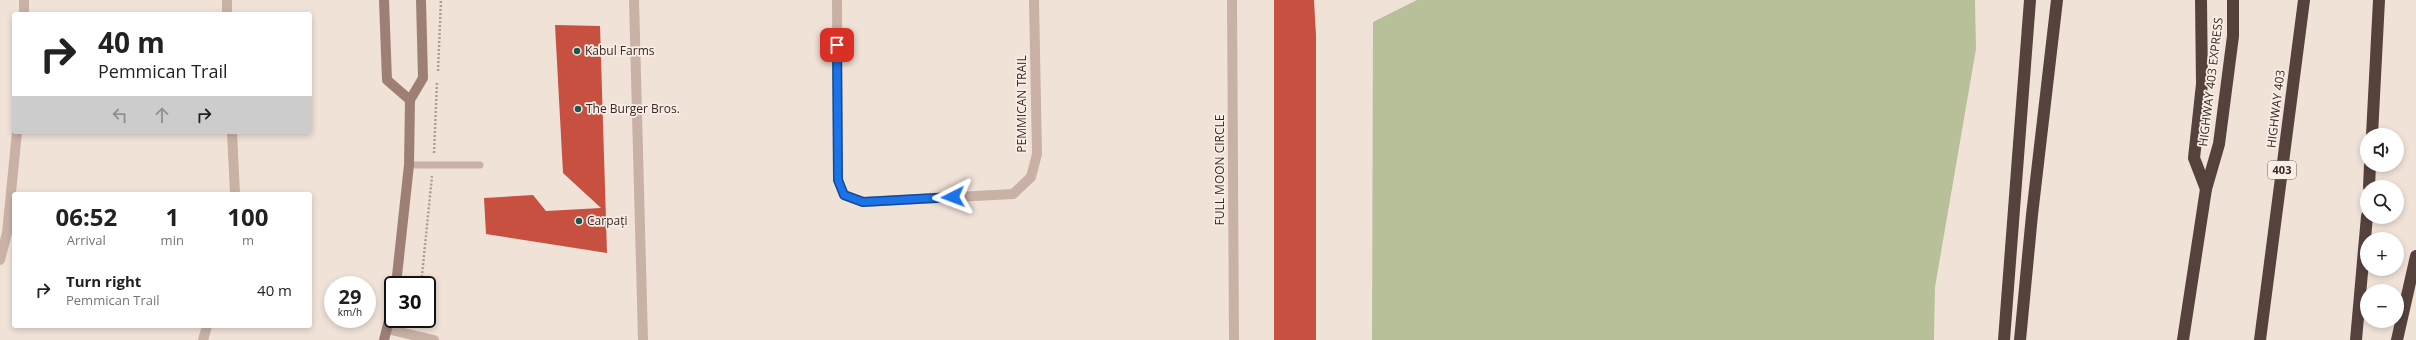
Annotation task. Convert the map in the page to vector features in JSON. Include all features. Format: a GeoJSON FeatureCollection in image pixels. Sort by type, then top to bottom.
{"type":"FeatureCollection","features":[{"type":"Feature","properties":{"kind":"highway"},"geometry":{"type":"LineString","coordinates":[[2004,340],[2030,0]]}},
{"type":"Feature","properties":{"kind":"highway"},"geometry":{"type":"LineString","coordinates":[[2020,340],[2057,0]]}},
{"type":"Feature","properties":{"kind":"highway"},"geometry":{"type":"LineString","coordinates":[[2183,340],[2206,189],[2194,158],[2202,84],[2201,0]]}},
{"type":"Feature","properties":{"kind":"highway","name":"HIGHWAY 403 EXPRESS"},"geometry":{"type":"LineString","coordinates":[[2206,189],[2219,144],[2233,36],[2233,0]]}},
{"type":"Feature","properties":{"kind":"highway","name":"HIGHWAY 403"},"geometry":{"type":"LineString","coordinates":[[2260,340],[2304,0]]}},
{"type":"Feature","properties":{"kind":"highway"},"geometry":{"type":"LineString","coordinates":[[2372,128],[2379,0]]}},
{"type":"Feature","properties":{"kind":"highway"},"geometry":{"type":"LineString","coordinates":[[2356,340],[2366,224]]}},
{"type":"Feature","properties":{"kind":"highway"},"geometry":{"type":"LineString","coordinates":[[2397,340],[2416,256]]}},
{"type":"Feature","properties":{"kind":"street"},"geometry":{"type":"LineString","coordinates":[[24,0],[24,12]]}},
{"type":"Feature","properties":{"kind":"street"},"geometry":{"type":"LineString","coordinates":[[226,0],[227,12]]}},
{"type":"Feature","properties":{"kind":"street"},"geometry":{"type":"LineString","coordinates":[[384,0],[386,80],[410,100]]}},
{"type":"Feature","properties":{"kind":"street"},"geometry":{"type":"LineString","coordinates":[[397,276],[409,165],[410,100],[423,78],[421,0]]}},
{"type":"Feature","properties":{"kind":"street"},"geometry":{"type":"LineString","coordinates":[[634,0],[643,340]]}},
{"type":"Feature","properties":{"kind":"street","name":"PEMMICAN TRAIL"},"geometry":{"type":"LineString","coordinates":[[837,0],[838,180],[844,195],[863,202],[1013,194],[1031,177],[1037,154],[1034,0]]}},
{"type":"Feature","properties":{"kind":"street","name":"FULL MOON CIRCLE"},"geometry":{"type":"LineString","coordinates":[[1232,0],[1234,340]]}},
{"type":"Feature","properties":{"kind":"street"},"geometry":{"type":"LineString","coordinates":[[0,260],[6,233],[17,134]]}},
{"type":"Feature","properties":{"kind":"street"},"geometry":{"type":"LineString","coordinates":[[232,134],[235,192]]}},
{"type":"Feature","properties":{"kind":"street"},"geometry":{"type":"LineString","coordinates":[[203,340],[206,328]]}},
{"type":"Feature","properties":{"kind":"street"},"geometry":{"type":"LineString","coordinates":[[384,340],[387,329],[434,340]]}},
{"type":"Feature","properties":{"kind":"lane"},"geometry":{"type":"LineString","coordinates":[[409,165],[480,165]]}},
{"type":"Feature","properties":{"kind":"path"},"geometry":{"type":"LineString","coordinates":[[421,276],[432,186]]}},
{"type":"Feature","properties":{"kind":"green space"},"geometry":{"type":"Polygon","coordinates":[[[1417,0],[1975,0],[1976,49],[1935,287],[1934,340],[1372,340],[1373,22],[1417,0]]]}},
{"type":"Feature","properties":{"kind":"building"},"geometry":{"type":"Polygon","coordinates":[[[1274,0],[1314,0],[1316,36],[1316,340],[1274,340],[1274,0]]]}},
{"type":"Feature","properties":{"kind":"building"},"geometry":{"type":"Polygon","coordinates":[[[555,25],[600,26],[607,253],[486,234],[484,198],[533,195],[546,211],[601,208],[563,173],[555,25]]]}},
{"type":"Feature","properties":{"kind":"place","name":"Kabul Farms"},"geometry":{"type":"Point","coordinates":[577,51]}},
{"type":"Feature","properties":{"kind":"place","name":"The Burger Bros."},"geometry":{"type":"Point","coordinates":[578,109]}},
{"type":"Feature","properties":{"kind":"place","name":"Carpați"},"geometry":{"type":"Point","coordinates":[579,221]}},
{"type":"Feature","properties":{"kind":"route"},"geometry":{"type":"LineString","coordinates":[[837,45],[838,180],[844,195],[863,202],[953,197]]}}]}
